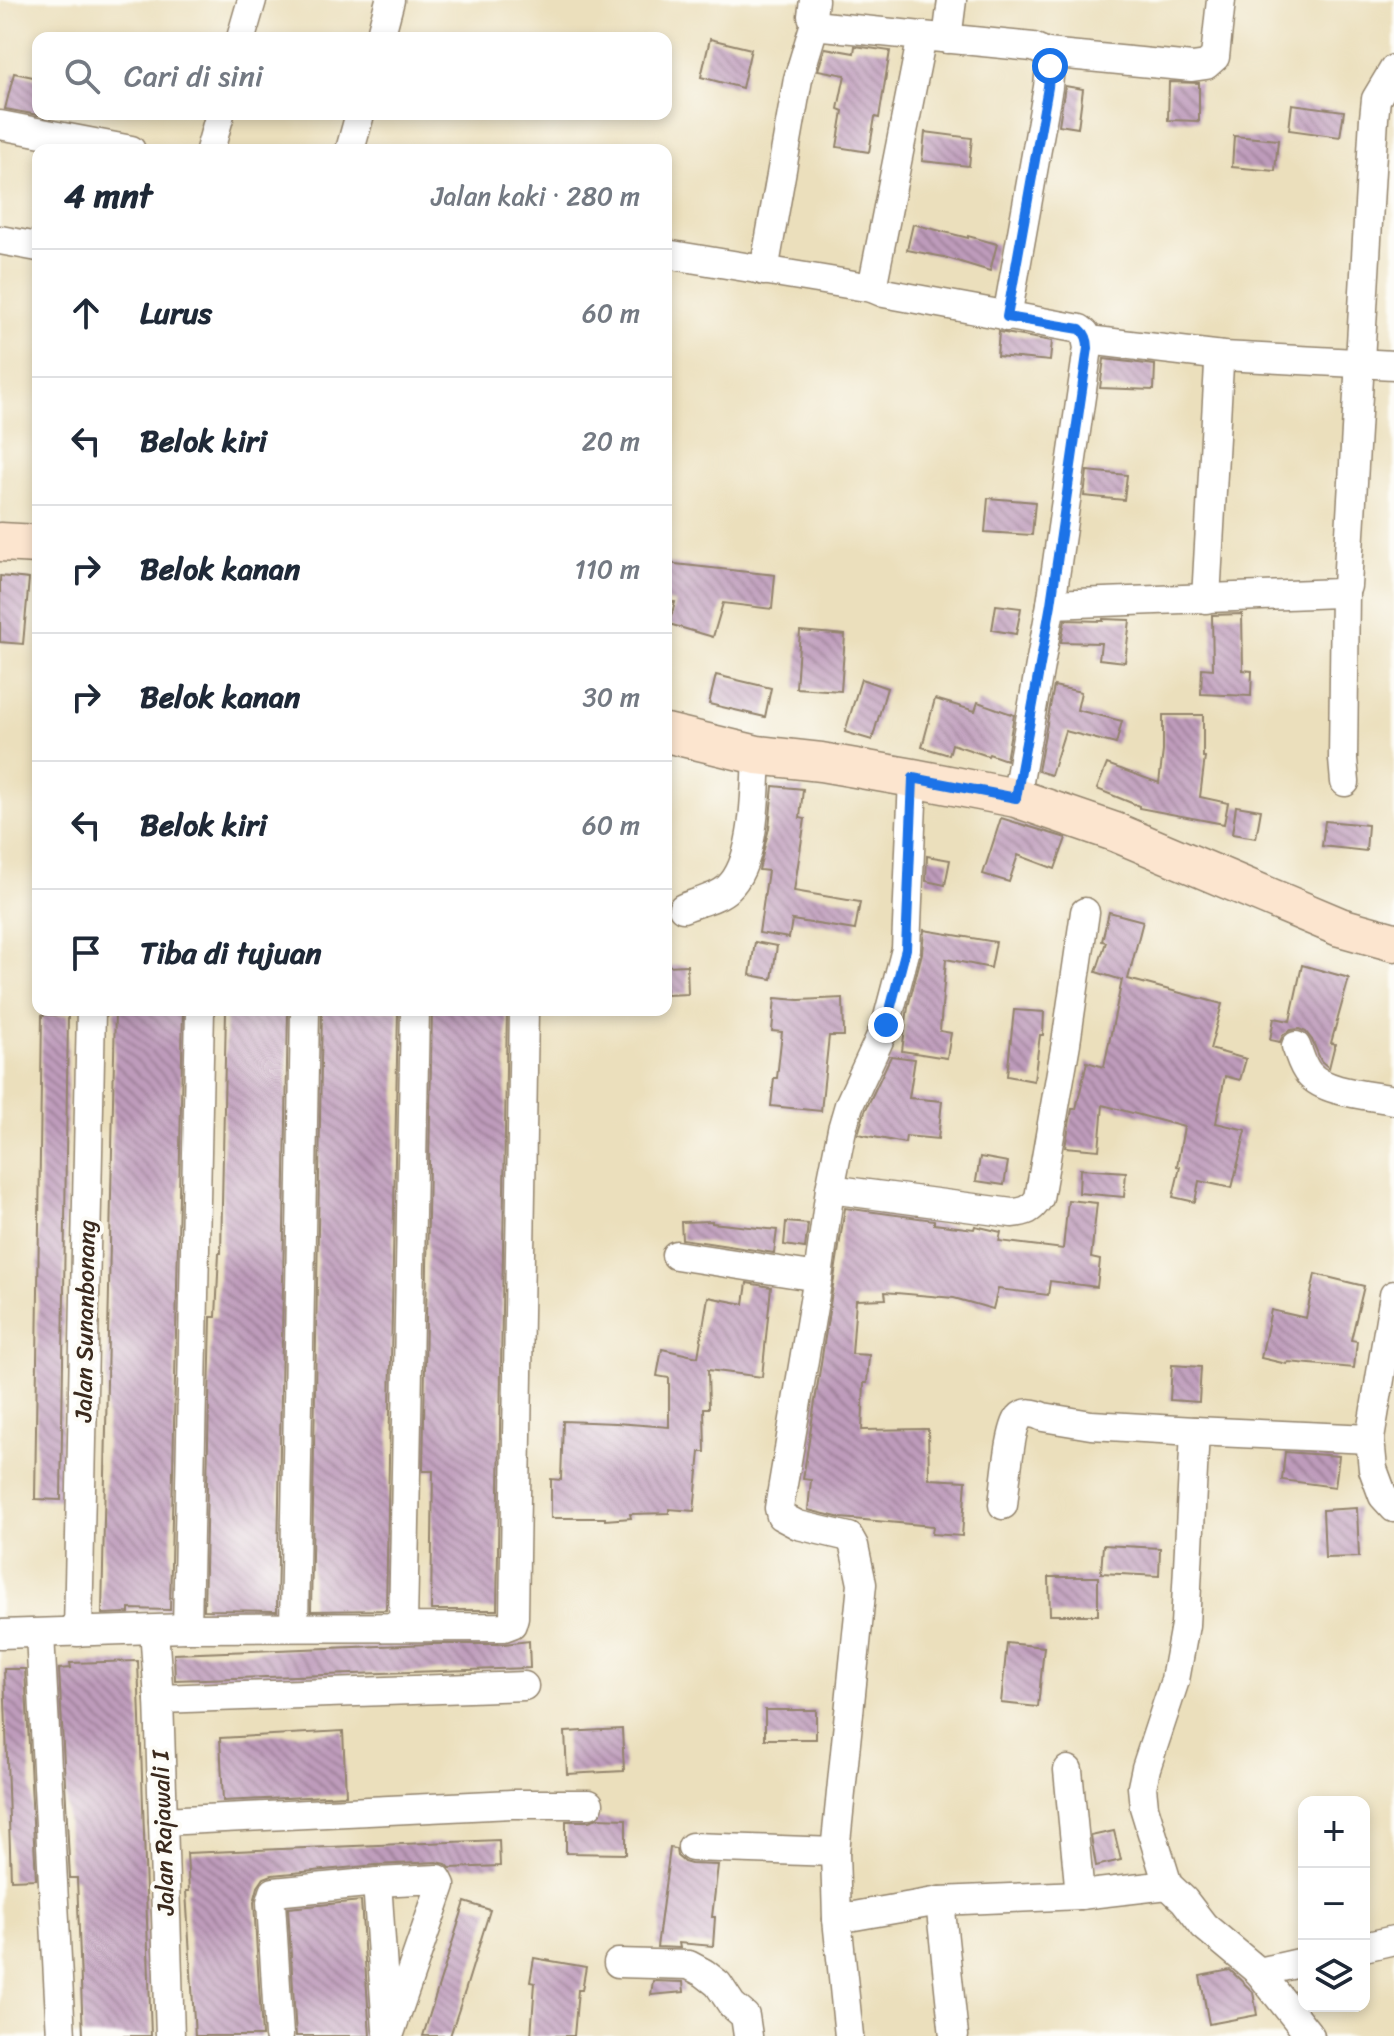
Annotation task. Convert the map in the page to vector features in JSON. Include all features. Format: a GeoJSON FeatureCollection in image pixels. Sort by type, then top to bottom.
{"type":"FeatureCollection","features":[{"type":"Feature","properties":{"kind":"street"},"geometry":{"type":"LineString","coordinates":[[243,32],[252,0]]}},
{"type":"Feature","properties":{"kind":"street"},"geometry":{"type":"LineString","coordinates":[[382,32],[390,0]]}},
{"type":"Feature","properties":{"kind":"street"},"geometry":{"type":"LineString","coordinates":[[872,288],[934,37],[952,0]]}},
{"type":"Feature","properties":{"kind":"street"},"geometry":{"type":"LineString","coordinates":[[815,11],[823,26],[1192,67],[1206,65],[1215,57],[1221,0]]}},
{"type":"Feature","properties":{"kind":"street"},"geometry":{"type":"LineString","coordinates":[[764,271],[798,79],[815,11]]}},
{"type":"Feature","properties":{"kind":"street"},"geometry":{"type":"LineString","coordinates":[[1007,317],[1048,87],[1050,66],[1047,53]]}},
{"type":"Feature","properties":{"kind":"street"},"geometry":{"type":"LineString","coordinates":[[1345,782],[1345,591],[1376,99],[1394,69]]}},
{"type":"Feature","properties":{"kind":"street"},"geometry":{"type":"LineString","coordinates":[[212,144],[218,120]]}},
{"type":"Feature","properties":{"kind":"street"},"geometry":{"type":"LineString","coordinates":[[352,144],[358,120]]}},
{"type":"Feature","properties":{"kind":"street"},"geometry":{"type":"LineString","coordinates":[[0,125],[100,144]]}},
{"type":"Feature","properties":{"kind":"street"},"geometry":{"type":"LineString","coordinates":[[0,240],[32,246]]}},
{"type":"Feature","properties":{"kind":"street"},"geometry":{"type":"LineString","coordinates":[[672,255],[872,288],[884,293],[1080,329],[1085,333],[1088,348],[1051,604],[1016,798]]}},
{"type":"Feature","properties":{"kind":"street"},"geometry":{"type":"LineString","coordinates":[[1088,340],[1223,356],[1394,365]]}},
{"type":"Feature","properties":{"kind":"street"},"geometry":{"type":"LineString","coordinates":[[1206,599],[1219,365],[1223,356]]}},
{"type":"Feature","properties":{"kind":"street"},"geometry":{"type":"LineString","coordinates":[[0,542],[32,544]]}},
{"type":"Feature","properties":{"kind":"street"},"geometry":{"type":"LineString","coordinates":[[1051,604],[1345,591]]}},
{"type":"Feature","properties":{"kind":"street"},"geometry":{"type":"LineString","coordinates":[[672,734],[757,755],[821,762],[1016,798],[1115,832],[1340,927],[1394,942]]}},
{"type":"Feature","properties":{"kind":"street"},"geometry":{"type":"LineString","coordinates":[[683,908],[726,890],[739,876],[752,831],[757,755]]}},
{"type":"Feature","properties":{"kind":"street"},"geometry":{"type":"LineString","coordinates":[[849,2036],[837,1919],[835,1852],[862,1584],[854,1546],[849,1537],[798,1525],[781,1516],[779,1508],[830,1189],[849,1105],[886,1025],[906,949],[913,778]]}},
{"type":"Feature","properties":{"kind":"street"},"geometry":{"type":"LineString","coordinates":[[830,1189],[1012,1213],[1032,1209],[1039,1198],[1085,912]]}},
{"type":"Feature","properties":{"kind":"street","name":"Jalan Sunanbonang"},"geometry":{"type":"LineString","coordinates":[[78,1632],[91,1016]]}},
{"type":"Feature","properties":{"kind":"street"},"geometry":{"type":"LineString","coordinates":[[187,1628],[200,1016]]}},
{"type":"Feature","properties":{"kind":"street"},"geometry":{"type":"LineString","coordinates":[[294,1627],[305,1016]]}},
{"type":"Feature","properties":{"kind":"street"},"geometry":{"type":"LineString","coordinates":[[403,1626],[415,1016]]}},
{"type":"Feature","properties":{"kind":"street"},"geometry":{"type":"LineString","coordinates":[[0,1634],[187,1628],[504,1627],[512,1624],[524,1016]]}},
{"type":"Feature","properties":{"kind":"street"},"geometry":{"type":"LineString","coordinates":[[1296,1046],[1307,1071],[1317,1082],[1331,1088],[1394,1100]]}},
{"type":"Feature","properties":{"kind":"street"},"geometry":{"type":"LineString","coordinates":[[676,1255],[818,1277]]}},
{"type":"Feature","properties":{"kind":"street"},"geometry":{"type":"LineString","coordinates":[[1394,1295],[1370,1439],[1373,1469],[1383,1496],[1394,1508]]}},
{"type":"Feature","properties":{"kind":"street"},"geometry":{"type":"LineString","coordinates":[[1003,1505],[1014,1433],[1018,1419],[1023,1416],[1036,1414],[1091,1425],[1370,1439]]}},
{"type":"Feature","properties":{"kind":"street"},"geometry":{"type":"LineString","coordinates":[[1195,1431],[1185,1625],[1175,1680],[1146,1768],[1142,1787],[1144,1807],[1168,1885],[1204,1926],[1259,1972],[1310,2036]]}},
{"type":"Feature","properties":{"kind":"street","name":"Jalan Rajawali I"},"geometry":{"type":"LineString","coordinates":[[154,1630],[170,2036]]}},
{"type":"Feature","properties":{"kind":"street"},"geometry":{"type":"LineString","coordinates":[[40,1634],[61,2036]]}},
{"type":"Feature","properties":{"kind":"street"},"geometry":{"type":"LineString","coordinates":[[159,1699],[524,1686]]}},
{"type":"Feature","properties":{"kind":"street"},"geometry":{"type":"LineString","coordinates":[[1068,1770],[1080,1895]]}},
{"type":"Feature","properties":{"kind":"street"},"geometry":{"type":"LineString","coordinates":[[163,1821],[512,1804],[589,1804]]}},
{"type":"Feature","properties":{"kind":"street"},"geometry":{"type":"LineString","coordinates":[[692,1847],[835,1852]]}},
{"type":"Feature","properties":{"kind":"street"},"geometry":{"type":"LineString","coordinates":[[279,2036],[271,1902],[274,1892],[377,1882],[440,1880],[441,1885],[388,2036]]}},
{"type":"Feature","properties":{"kind":"street"},"geometry":{"type":"LineString","coordinates":[[377,1882],[388,2036]]}},
{"type":"Feature","properties":{"kind":"street"},"geometry":{"type":"LineString","coordinates":[[837,1919],[940,1901],[1080,1895],[1168,1885]]}},
{"type":"Feature","properties":{"kind":"street"},"geometry":{"type":"LineString","coordinates":[[940,1901],[954,2036]]}},
{"type":"Feature","properties":{"kind":"street"},"geometry":{"type":"LineString","coordinates":[[1370,1946],[1394,1940]]}},
{"type":"Feature","properties":{"kind":"street"},"geometry":{"type":"LineString","coordinates":[[618,1963],[689,1965],[704,1973],[718,1984],[732,2005],[745,2016],[748,2036]]}},
{"type":"Feature","properties":{"kind":"street"},"geometry":{"type":"LineString","coordinates":[[1259,1972],[1298,1963]]}},
{"type":"Feature","properties":{"kind":"building"},"geometry":{"type":"Polygon","coordinates":[[[710,39],[751,49],[742,88],[701,77],[710,39]]]}},
{"type":"Feature","properties":{"kind":"building"},"geometry":{"type":"Polygon","coordinates":[[[855,46],[890,51],[879,118],[875,117],[869,152],[837,147],[843,111],[838,109],[845,75],[818,70],[825,48],[854,53],[855,46]]]}},
{"type":"Feature","properties":{"kind":"building"},"geometry":{"type":"Polygon","coordinates":[[[14,73],[32,77],[32,114],[5,109],[14,73]]]}},
{"type":"Feature","properties":{"kind":"building"},"geometry":{"type":"Polygon","coordinates":[[[1169,82],[1199,83],[1199,121],[1168,120],[1169,82]]]}},
{"type":"Feature","properties":{"kind":"building"},"geometry":{"type":"Polygon","coordinates":[[[1065,86],[1083,89],[1078,128],[1059,125],[1065,86]]]}},
{"type":"Feature","properties":{"kind":"building"},"geometry":{"type":"Polygon","coordinates":[[[1292,104],[1344,111],[1340,137],[1289,130],[1292,104]]]}},
{"type":"Feature","properties":{"kind":"building"},"geometry":{"type":"Polygon","coordinates":[[[925,132],[972,138],[969,166],[922,161],[925,132]]]}},
{"type":"Feature","properties":{"kind":"building"},"geometry":{"type":"Polygon","coordinates":[[[1234,136],[1278,140],[1275,171],[1232,167],[1234,136]]]}},
{"type":"Feature","properties":{"kind":"building"},"geometry":{"type":"Polygon","coordinates":[[[913,224],[997,244],[990,271],[907,250],[913,224]]]}},
{"type":"Feature","properties":{"kind":"building"},"geometry":{"type":"Polygon","coordinates":[[[999,332],[1052,341],[1050,361],[997,356],[999,332]]]}},
{"type":"Feature","properties":{"kind":"building"},"geometry":{"type":"Polygon","coordinates":[[[1104,359],[1155,365],[1154,390],[1100,388],[1104,359]]]}},
{"type":"Feature","properties":{"kind":"building"},"geometry":{"type":"Polygon","coordinates":[[[1087,471],[1127,475],[1124,500],[1084,496],[1087,471]]]}},
{"type":"Feature","properties":{"kind":"building"},"geometry":{"type":"Polygon","coordinates":[[[988,498],[1035,502],[1032,535],[985,532],[988,498]]]}},
{"type":"Feature","properties":{"kind":"building"},"geometry":{"type":"Polygon","coordinates":[[[672,564],[775,575],[772,609],[723,603],[713,637],[672,625],[675,602],[672,602],[672,564]]]}},
{"type":"Feature","properties":{"kind":"building"},"geometry":{"type":"Polygon","coordinates":[[[0,576],[29,579],[23,644],[0,642],[0,576]]]}},
{"type":"Feature","properties":{"kind":"building"},"geometry":{"type":"Polygon","coordinates":[[[996,605],[1021,608],[1016,634],[992,630],[996,605]]]}},
{"type":"Feature","properties":{"kind":"building"},"geometry":{"type":"Polygon","coordinates":[[[1242,614],[1243,670],[1252,671],[1251,696],[1201,694],[1202,668],[1213,669],[1212,615],[1242,614]]]}},
{"type":"Feature","properties":{"kind":"building"},"geometry":{"type":"Polygon","coordinates":[[[1065,620],[1130,620],[1125,662],[1099,659],[1101,643],[1061,642],[1065,620]]]}},
{"type":"Feature","properties":{"kind":"building"},"geometry":{"type":"Polygon","coordinates":[[[800,631],[845,635],[841,691],[796,688],[800,631]]]}},
{"type":"Feature","properties":{"kind":"building"},"geometry":{"type":"Polygon","coordinates":[[[716,675],[771,688],[765,717],[709,704],[716,675]]]}},
{"type":"Feature","properties":{"kind":"building"},"geometry":{"type":"Polygon","coordinates":[[[861,679],[887,688],[872,740],[845,732],[861,679]]]}},
{"type":"Feature","properties":{"kind":"building"},"geometry":{"type":"Polygon","coordinates":[[[1054,686],[1081,692],[1077,710],[1122,721],[1116,744],[1065,731],[1051,775],[1038,771],[1054,686]]]}},
{"type":"Feature","properties":{"kind":"building"},"geometry":{"type":"Polygon","coordinates":[[[935,699],[975,711],[978,702],[1014,715],[1006,760],[952,744],[949,755],[922,747],[935,699]]]}},
{"type":"Feature","properties":{"kind":"building"},"geometry":{"type":"Polygon","coordinates":[[[1163,715],[1203,715],[1205,757],[1200,797],[1228,803],[1224,824],[1139,808],[1097,789],[1107,764],[1159,783],[1163,715]]]}},
{"type":"Feature","properties":{"kind":"building"},"geometry":{"type":"Polygon","coordinates":[[[773,786],[803,789],[800,818],[805,819],[794,891],[860,902],[855,930],[792,920],[789,938],[759,933],[768,871],[759,870],[769,828],[773,786]]]}},
{"type":"Feature","properties":{"kind":"building"},"geometry":{"type":"Polygon","coordinates":[[[1236,806],[1261,810],[1256,838],[1232,834],[1236,806]]]}},
{"type":"Feature","properties":{"kind":"building"},"geometry":{"type":"Polygon","coordinates":[[[1001,818],[1066,838],[1055,869],[1018,855],[1009,882],[983,874],[1001,818]]]}},
{"type":"Feature","properties":{"kind":"building"},"geometry":{"type":"Polygon","coordinates":[[[1325,821],[1368,825],[1366,851],[1322,846],[1325,821]]]}},
{"type":"Feature","properties":{"kind":"building"},"geometry":{"type":"Polygon","coordinates":[[[927,856],[950,860],[945,885],[926,881],[927,856]]]}},
{"type":"Feature","properties":{"kind":"building"},"geometry":{"type":"Polygon","coordinates":[[[1109,912],[1143,921],[1128,979],[1222,1004],[1210,1049],[1246,1059],[1240,1080],[1225,1076],[1216,1123],[1246,1130],[1232,1188],[1199,1181],[1195,1202],[1173,1197],[1184,1127],[1103,1105],[1099,1150],[1065,1147],[1072,1109],[1076,1109],[1087,1062],[1104,1067],[1122,980],[1096,972],[1106,942],[1102,941],[1109,912]]]}},
{"type":"Feature","properties":{"kind":"building"},"geometry":{"type":"Polygon","coordinates":[[[924,930],[996,942],[991,968],[946,959],[940,1031],[951,1033],[947,1058],[902,1051],[924,930]]]}},
{"type":"Feature","properties":{"kind":"building"},"geometry":{"type":"Polygon","coordinates":[[[755,942],[777,946],[772,979],[750,975],[755,942]]]}},
{"type":"Feature","properties":{"kind":"building"},"geometry":{"type":"Polygon","coordinates":[[[687,965],[688,994],[672,995],[672,966],[687,965]]]}},
{"type":"Feature","properties":{"kind":"building"},"geometry":{"type":"Polygon","coordinates":[[[1302,965],[1349,978],[1331,1043],[1335,1044],[1329,1068],[1321,1061],[1306,1032],[1291,1030],[1283,1035],[1280,1042],[1270,1040],[1274,1018],[1290,1021],[1302,965]]]}},
{"type":"Feature","properties":{"kind":"building"},"geometry":{"type":"Polygon","coordinates":[[[775,998],[843,998],[844,1036],[829,1036],[821,1111],[771,1106],[782,1032],[772,1031],[775,998]]]}},
{"type":"Feature","properties":{"kind":"building"},"geometry":{"type":"Polygon","coordinates":[[[1014,1010],[1044,1012],[1034,1081],[1007,1076],[1014,1010]]]}},
{"type":"Feature","properties":{"kind":"building"},"geometry":{"type":"Polygon","coordinates":[[[42,1016],[68,1016],[61,1500],[35,1499],[42,1016]]]}},
{"type":"Feature","properties":{"kind":"building"},"geometry":{"type":"Polygon","coordinates":[[[115,1016],[183,1016],[170,1610],[129,1609],[129,1613],[102,1614],[115,1016]]]}},
{"type":"Feature","properties":{"kind":"building"},"geometry":{"type":"Polygon","coordinates":[[[226,1016],[288,1016],[277,1611],[204,1610],[211,1317],[216,1317],[221,1253],[226,1016]]]}},
{"type":"Feature","properties":{"kind":"building"},"geometry":{"type":"Polygon","coordinates":[[[322,1016],[398,1016],[386,1610],[311,1611],[322,1016]]]}},
{"type":"Feature","properties":{"kind":"building"},"geometry":{"type":"Polygon","coordinates":[[[432,1016],[507,1016],[497,1610],[431,1610],[433,1471],[423,1471],[432,1016]]]}},
{"type":"Feature","properties":{"kind":"building"},"geometry":{"type":"Polygon","coordinates":[[[891,1056],[915,1059],[909,1098],[942,1101],[938,1139],[906,1136],[905,1143],[858,1134],[865,1111],[891,1056]]]}},
{"type":"Feature","properties":{"kind":"building"},"geometry":{"type":"Polygon","coordinates":[[[980,1157],[1008,1162],[1004,1185],[976,1181],[980,1157]]]}},
{"type":"Feature","properties":{"kind":"building"},"geometry":{"type":"Polygon","coordinates":[[[1080,1169],[1126,1172],[1124,1197],[1079,1193],[1080,1169]]]}},
{"type":"Feature","properties":{"kind":"building"},"geometry":{"type":"Polygon","coordinates":[[[1068,1200],[1097,1203],[1091,1258],[1100,1260],[1097,1287],[1050,1281],[1048,1295],[998,1289],[993,1309],[954,1298],[885,1292],[886,1299],[856,1300],[852,1354],[869,1355],[862,1430],[928,1429],[929,1479],[966,1481],[962,1536],[932,1534],[933,1526],[841,1518],[808,1510],[811,1480],[803,1479],[845,1208],[934,1220],[934,1224],[974,1229],[975,1226],[1001,1232],[999,1241],[1063,1249],[1068,1200]]]}},
{"type":"Feature","properties":{"kind":"building"},"geometry":{"type":"Polygon","coordinates":[[[712,1221],[777,1230],[774,1253],[682,1239],[681,1222],[712,1221]]]}},
{"type":"Feature","properties":{"kind":"building"},"geometry":{"type":"Polygon","coordinates":[[[786,1222],[808,1224],[805,1248],[784,1245],[786,1222]]]}},
{"type":"Feature","properties":{"kind":"building"},"geometry":{"type":"Polygon","coordinates":[[[1315,1274],[1364,1286],[1351,1340],[1357,1341],[1354,1368],[1287,1364],[1261,1358],[1271,1310],[1306,1318],[1315,1274]]]}},
{"type":"Feature","properties":{"kind":"building"},"geometry":{"type":"Polygon","coordinates":[[[747,1283],[771,1287],[762,1377],[708,1370],[709,1408],[704,1408],[705,1452],[700,1452],[694,1511],[669,1509],[669,1513],[630,1514],[631,1518],[605,1520],[551,1518],[551,1479],[561,1480],[563,1421],[669,1427],[669,1378],[657,1376],[662,1349],[698,1357],[708,1297],[744,1304],[747,1283]]]}},
{"type":"Feature","properties":{"kind":"building"},"geometry":{"type":"Polygon","coordinates":[[[1172,1365],[1201,1367],[1199,1402],[1170,1400],[1172,1365]]]}},
{"type":"Feature","properties":{"kind":"building"},"geometry":{"type":"Polygon","coordinates":[[[1285,1452],[1339,1456],[1335,1487],[1282,1480],[1285,1452]]]}},
{"type":"Feature","properties":{"kind":"building"},"geometry":{"type":"Polygon","coordinates":[[[1357,1508],[1359,1557],[1325,1558],[1323,1510],[1357,1508]]]}},
{"type":"Feature","properties":{"kind":"building"},"geometry":{"type":"Polygon","coordinates":[[[1103,1545],[1160,1548],[1159,1576],[1101,1573],[1103,1545]]]}},
{"type":"Feature","properties":{"kind":"building"},"geometry":{"type":"Polygon","coordinates":[[[1049,1577],[1098,1577],[1098,1615],[1050,1615],[1049,1577]]]}},
{"type":"Feature","properties":{"kind":"building"},"geometry":{"type":"Polygon","coordinates":[[[529,1641],[530,1668],[175,1680],[174,1654],[529,1641]]]}},
{"type":"Feature","properties":{"kind":"building"},"geometry":{"type":"Polygon","coordinates":[[[1007,1643],[1044,1647],[1038,1707],[1001,1703],[1007,1643]]]}},
{"type":"Feature","properties":{"kind":"building"},"geometry":{"type":"Polygon","coordinates":[[[138,1661],[151,2036],[83,2036],[77,1878],[70,1878],[59,1669],[71,1668],[70,1663],[138,1661]]]}},
{"type":"Feature","properties":{"kind":"building"},"geometry":{"type":"Polygon","coordinates":[[[4,1669],[25,1669],[36,1879],[11,1880],[4,1669]]]}},
{"type":"Feature","properties":{"kind":"building"},"geometry":{"type":"Polygon","coordinates":[[[765,1710],[816,1710],[816,1739],[765,1739],[765,1710]]]}},
{"type":"Feature","properties":{"kind":"building"},"geometry":{"type":"Polygon","coordinates":[[[622,1729],[624,1771],[567,1774],[565,1732],[622,1729]]]}},
{"type":"Feature","properties":{"kind":"building"},"geometry":{"type":"Polygon","coordinates":[[[343,1731],[346,1795],[223,1801],[220,1738],[343,1731]]]}},
{"type":"Feature","properties":{"kind":"building"},"geometry":{"type":"Polygon","coordinates":[[[626,1819],[626,1854],[566,1853],[566,1821],[626,1819]]]}},
{"type":"Feature","properties":{"kind":"building"},"geometry":{"type":"Polygon","coordinates":[[[1114,1831],[1121,1860],[1096,1866],[1091,1836],[1114,1831]]]}},
{"type":"Feature","properties":{"kind":"building"},"geometry":{"type":"Polygon","coordinates":[[[499,1840],[500,1866],[450,1868],[437,1862],[376,1865],[264,1878],[254,1902],[262,2036],[195,2036],[186,1891],[189,1891],[187,1853],[499,1840]]]}},
{"type":"Feature","properties":{"kind":"building"},"geometry":{"type":"Polygon","coordinates":[[[670,1848],[676,1849],[677,1856],[684,1862],[718,1865],[712,1917],[715,1917],[713,1946],[679,1943],[680,1948],[657,1947],[670,1848]]]}},
{"type":"Feature","properties":{"kind":"building"},"geometry":{"type":"Polygon","coordinates":[[[361,1901],[370,2036],[296,2036],[288,1908],[361,1901]]]}},
{"type":"Feature","properties":{"kind":"building"},"geometry":{"type":"Polygon","coordinates":[[[465,1902],[490,1910],[465,1991],[450,2036],[423,2036],[465,1902]]]}},
{"type":"Feature","properties":{"kind":"building"},"geometry":{"type":"Polygon","coordinates":[[[534,1958],[586,1967],[582,1990],[578,1990],[574,2036],[531,2036],[535,1983],[530,1982],[534,1958]]]}},
{"type":"Feature","properties":{"kind":"building"},"geometry":{"type":"Polygon","coordinates":[[[1230,1970],[1253,1992],[1257,2015],[1209,2024],[1200,1976],[1230,1970]]]}},
{"type":"Feature","properties":{"kind":"building"},"geometry":{"type":"Polygon","coordinates":[[[653,1981],[683,1982],[684,1992],[651,1995],[653,1981]]]}},
{"type":"Feature","properties":{"kind":"route"},"geometry":{"type":"LineString","coordinates":[[886,1025],[906,949],[913,778],[1016,798],[1051,604],[1088,340],[1080,329],[1007,317],[1050,66]]}}]}
